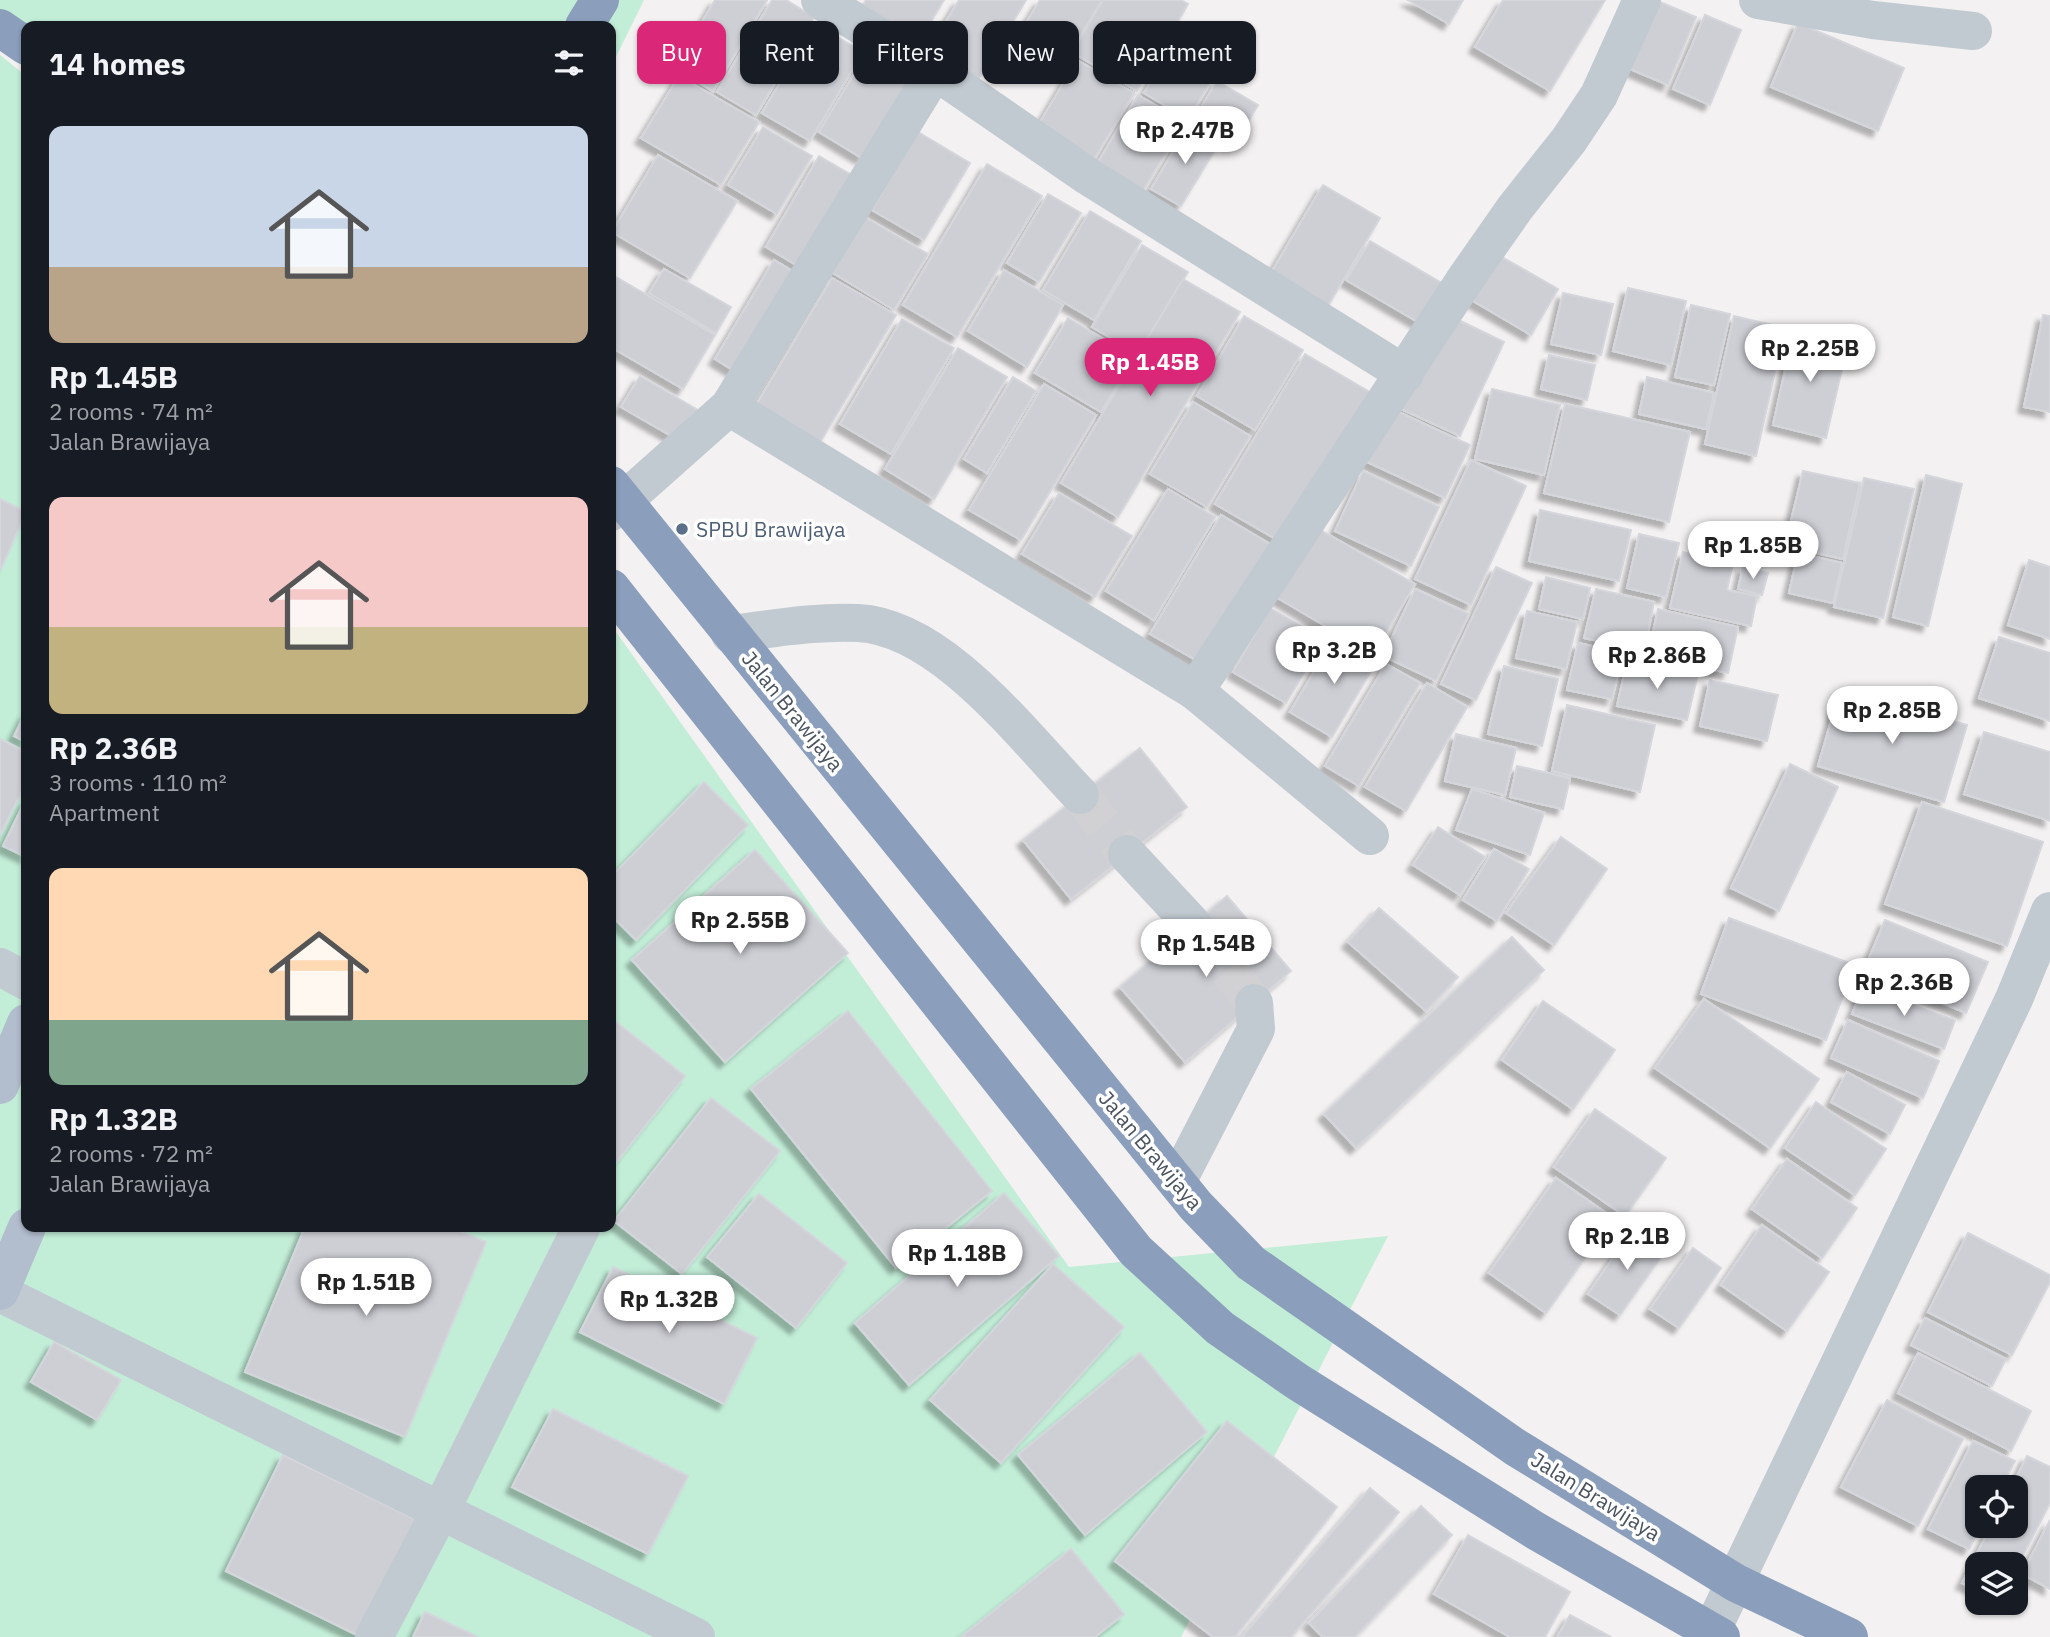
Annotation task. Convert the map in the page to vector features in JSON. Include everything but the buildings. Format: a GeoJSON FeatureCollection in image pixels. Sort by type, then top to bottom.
{"type":"FeatureCollection","features":[{"type":"Feature","properties":{"kind":"highway"},"geometry":{"type":"LineString","coordinates":[[587,21],[600,0]]}},
{"type":"Feature","properties":{"kind":"highway"},"geometry":{"type":"LineString","coordinates":[[0,28],[21,43]]}},
{"type":"Feature","properties":{"kind":"highway","name":"Jalan Brawijaya"},"geometry":{"type":"LineString","coordinates":[[616,501],[730,634],[1177,1182],[1251,1263],[1515,1447],[1736,1583],[1849,1637]]}},
{"type":"Feature","properties":{"kind":"highway"},"geometry":{"type":"LineString","coordinates":[[616,593],[1136,1251],[1220,1328],[1298,1382],[1536,1531],[1716,1634]]}},
{"type":"Feature","properties":{"kind":"main road"},"geometry":{"type":"LineString","coordinates":[[0,1085],[21,1035]]}},
{"type":"Feature","properties":{"kind":"main road"},"geometry":{"type":"LineString","coordinates":[[0,1292],[25,1232]]}},
{"type":"Feature","properties":{"kind":"street"},"geometry":{"type":"LineString","coordinates":[[820,0],[854,21]]}},
{"type":"Feature","properties":{"kind":"street"},"geometry":{"type":"LineString","coordinates":[[1195,691],[1466,278],[1515,208],[1569,140],[1599,95],[1642,0]]}},
{"type":"Feature","properties":{"kind":"street"},"geometry":{"type":"LineString","coordinates":[[1758,0],[1873,20],[1973,31]]}},
{"type":"Feature","properties":{"kind":"street"},"geometry":{"type":"LineString","coordinates":[[616,499],[729,407],[927,84]]}},
{"type":"Feature","properties":{"kind":"street"},"geometry":{"type":"LineString","coordinates":[[954,84],[1089,177],[1405,374]]}},
{"type":"Feature","properties":{"kind":"street"},"geometry":{"type":"LineString","coordinates":[[729,407],[1195,691],[1370,836]]}},
{"type":"Feature","properties":{"kind":"street"},"geometry":{"type":"LineString","coordinates":[[730,634],[859,623],[904,633],[956,667],[1080,795]]}},
{"type":"Feature","properties":{"kind":"street"},"geometry":{"type":"LineString","coordinates":[[1127,855],[1192,925]]}},
{"type":"Feature","properties":{"kind":"street"},"geometry":{"type":"LineString","coordinates":[[1716,1634],[1736,1583],[2014,999],[2050,911]]}},
{"type":"Feature","properties":{"kind":"street"},"geometry":{"type":"LineString","coordinates":[[0,967],[21,978]]}},
{"type":"Feature","properties":{"kind":"street"},"geometry":{"type":"LineString","coordinates":[[1177,1182],[1256,1029],[1254,1003]]}},
{"type":"Feature","properties":{"kind":"street"},"geometry":{"type":"LineString","coordinates":[[373,1637],[441,1510],[579,1232]]}},
{"type":"Feature","properties":{"kind":"street"},"geometry":{"type":"LineString","coordinates":[[0,1292],[696,1637]]}},
{"type":"Feature","properties":{"kind":"green space"},"geometry":{"type":"Polygon","coordinates":[[[0,0],[644,0],[616,57],[616,21],[21,21],[21,65],[0,48],[0,0]]]}},
{"type":"Feature","properties":{"kind":"green space"},"geometry":{"type":"Polygon","coordinates":[[[0,55],[21,72],[21,1232],[616,1232],[616,632],[1069,1267],[1388,1236],[1181,1637],[0,1637],[0,55]]]}},
{"type":"Feature","properties":{"kind":"tunnel"},"geometry":{"type":"LineString","coordinates":[[1080,795],[1127,854]]}},
{"type":"Feature","properties":{"kind":"tunnel"},"geometry":{"type":"LineString","coordinates":[[1193,925],[1254,1003]]}},
{"type":"Feature","properties":{"kind":"place","name":"SPBU Brawijaya"},"geometry":{"type":"Point","coordinates":[682,529]}}]}
